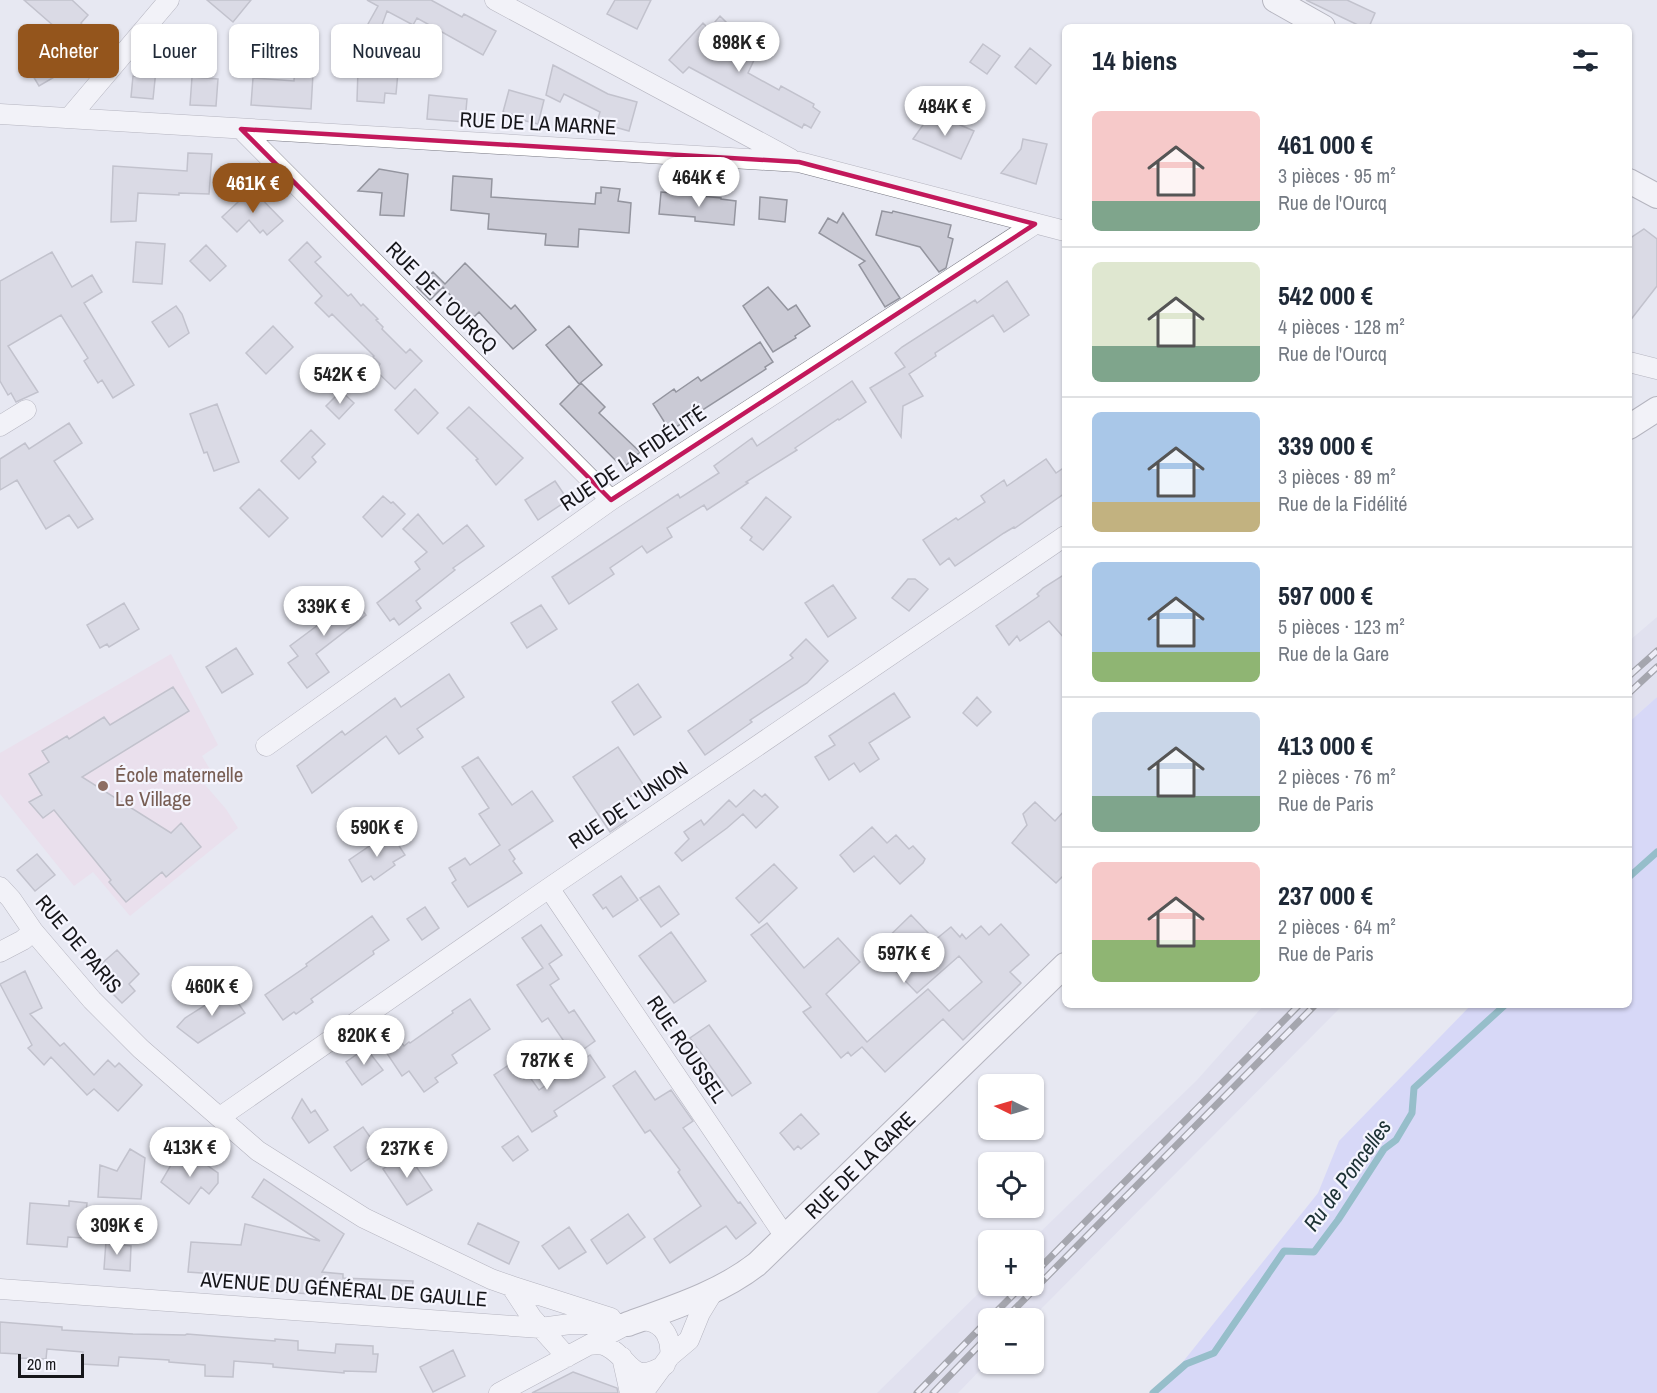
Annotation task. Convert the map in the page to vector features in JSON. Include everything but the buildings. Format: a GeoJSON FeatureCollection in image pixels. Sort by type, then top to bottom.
{"type":"FeatureCollection","features":[{"type":"Feature","properties":{"kind":"street"},"geometry":{"type":"LineString","coordinates":[[69,118],[169,0]]}},
{"type":"Feature","properties":{"kind":"street"},"geometry":{"type":"LineString","coordinates":[[495,0],[799,162]]}},
{"type":"Feature","properties":{"kind":"street"},"geometry":{"type":"LineString","coordinates":[[1275,0],[1318,24]]}},
{"type":"Feature","properties":{"kind":"street","name":"RUE DE LA MARNE"},"geometry":{"type":"LineString","coordinates":[[0,114],[799,162],[1062,230]]}},
{"type":"Feature","properties":{"kind":"street","name":"RUE DE L'OURCQ"},"geometry":{"type":"LineString","coordinates":[[241,129],[610,500]]}},
{"type":"Feature","properties":{"kind":"street"},"geometry":{"type":"LineString","coordinates":[[1632,183],[1657,196]]}},
{"type":"Feature","properties":{"kind":"street","name":"RUE DE LA FIDÉLITÉ"},"geometry":{"type":"LineString","coordinates":[[266,746],[610,500],[1035,224]]}},
{"type":"Feature","properties":{"kind":"street"},"geometry":{"type":"LineString","coordinates":[[1632,363],[1657,369]]}},
{"type":"Feature","properties":{"kind":"street"},"geometry":{"type":"LineString","coordinates":[[1632,425],[1657,409]]}},
{"type":"Feature","properties":{"kind":"street"},"geometry":{"type":"LineString","coordinates":[[0,426],[26,410]]}},
{"type":"Feature","properties":{"kind":"street","name":"RUE DE L'UNION"},"geometry":{"type":"LineString","coordinates":[[220,1118],[549,888],[1062,538]]}},
{"type":"Feature","properties":{"kind":"street","name":"RUE DE PARIS"},"geometry":{"type":"LineString","coordinates":[[0,887],[33,931],[92,1000],[125,1033],[258,1151],[364,1218],[491,1279],[628,1324]]}},
{"type":"Feature","properties":{"kind":"street","name":"RUE ROUSSEL"},"geometry":{"type":"LineString","coordinates":[[549,888],[786,1238]]}},
{"type":"Feature","properties":{"kind":"street"},"geometry":{"type":"LineString","coordinates":[[0,952],[23,940],[33,931]]}},
{"type":"Feature","properties":{"kind":"street","name":"RUE DE LA GARE"},"geometry":{"type":"LineString","coordinates":[[628,1324],[714,1290],[740,1277],[786,1238],[1062,968]]}},
{"type":"Feature","properties":{"kind":"street"},"geometry":{"type":"LineString","coordinates":[[511,1286],[532,1318],[567,1357]]}},
{"type":"Feature","properties":{"kind":"street","name":"AVENUE DU GÉNÉRAL DE GAULLE"},"geometry":{"type":"LineString","coordinates":[[0,1288],[541,1328],[570,1324],[628,1324]]}},
{"type":"Feature","properties":{"kind":"street"},"geometry":{"type":"LineString","coordinates":[[643,1393],[668,1361],[689,1340],[700,1313],[714,1290]]}},
{"type":"Feature","properties":{"kind":"street"},"geometry":{"type":"LineString","coordinates":[[499,1393],[628,1324],[648,1321],[658,1326],[666,1333],[671,1347],[668,1361],[651,1372],[642,1372],[633,1370],[608,1346],[589,1345]]}},
{"type":"Feature","properties":{"kind":"street"},"geometry":{"type":"LineString","coordinates":[[628,1324],[620,1341],[619,1350],[630,1393]]}},
{"type":"Feature","properties":{"kind":"highlighted area"},"geometry":{"type":"Polygon","coordinates":[[[241,129],[799,162],[1035,224],[611,500],[241,129]]]}},
{"type":"Feature","properties":{"kind":"shaded area"},"geometry":{"type":"Polygon","coordinates":[[[1657,617],[1657,697],[1632,719],[1632,638],[1657,617]]]}},
{"type":"Feature","properties":{"kind":"shaded area","name":"École maternelle Le Village"},"geometry":{"type":"Polygon","coordinates":[[[171,654],[218,745],[202,756],[211,771],[200,779],[226,809],[238,828],[130,916],[93,872],[74,886],[0,794],[0,753],[171,654]]]}},
{"type":"Feature","properties":{"kind":"shaded area"},"geometry":{"type":"Polygon","coordinates":[[[1657,697],[1657,1393],[1158,1393],[1318,1193],[1339,1141],[1468,1008],[1632,1008],[1632,719],[1657,697]]]}},
{"type":"Feature","properties":{"kind":"shaded area"},"geometry":{"type":"Polygon","coordinates":[[[1261,1008],[1340,1008],[1042,1308],[978,1308],[978,1372],[958,1393],[877,1393],[978,1294],[978,1296],[1044,1296],[1042,1230],[1197,1080],[1261,1008]]]}},
{"type":"Feature","properties":{"kind":"waterway","name":"Ru de Poncelles"},"geometry":{"type":"LineString","coordinates":[[1632,874],[1657,852]]}},
{"type":"Feature","properties":{"kind":"waterway","name":"Ru de Poncelles"},"geometry":{"type":"LineString","coordinates":[[1153,1393],[1186,1364],[1214,1353],[1284,1251],[1314,1252],[1338,1220],[1384,1149],[1396,1140],[1412,1113],[1414,1088],[1502,1008]]}},
{"type":"Feature","properties":{"kind":"railway"},"geometry":{"type":"LineString","coordinates":[[1632,673],[1657,651]]}},
{"type":"Feature","properties":{"kind":"railway"},"geometry":{"type":"LineString","coordinates":[[1632,690],[1657,667]]}},
{"type":"Feature","properties":{"kind":"railway"},"geometry":{"type":"LineString","coordinates":[[1044,1264],[1296,1008]]}},
{"type":"Feature","properties":{"kind":"railway"},"geometry":{"type":"LineString","coordinates":[[1016,1308],[1312,1008]]}},
{"type":"Feature","properties":{"kind":"railway"},"geometry":{"type":"LineString","coordinates":[[1000,1308],[1012,1296]]}},
{"type":"Feature","properties":{"kind":"railway"},"geometry":{"type":"LineString","coordinates":[[917,1393],[978,1330]]}},
{"type":"Feature","properties":{"kind":"railway"},"geometry":{"type":"LineString","coordinates":[[933,1393],[978,1346]]}},
{"type":"Feature","properties":{"kind":"place","name":"École maternelle Le Village"},"geometry":{"type":"Point","coordinates":[103,786]}}]}
